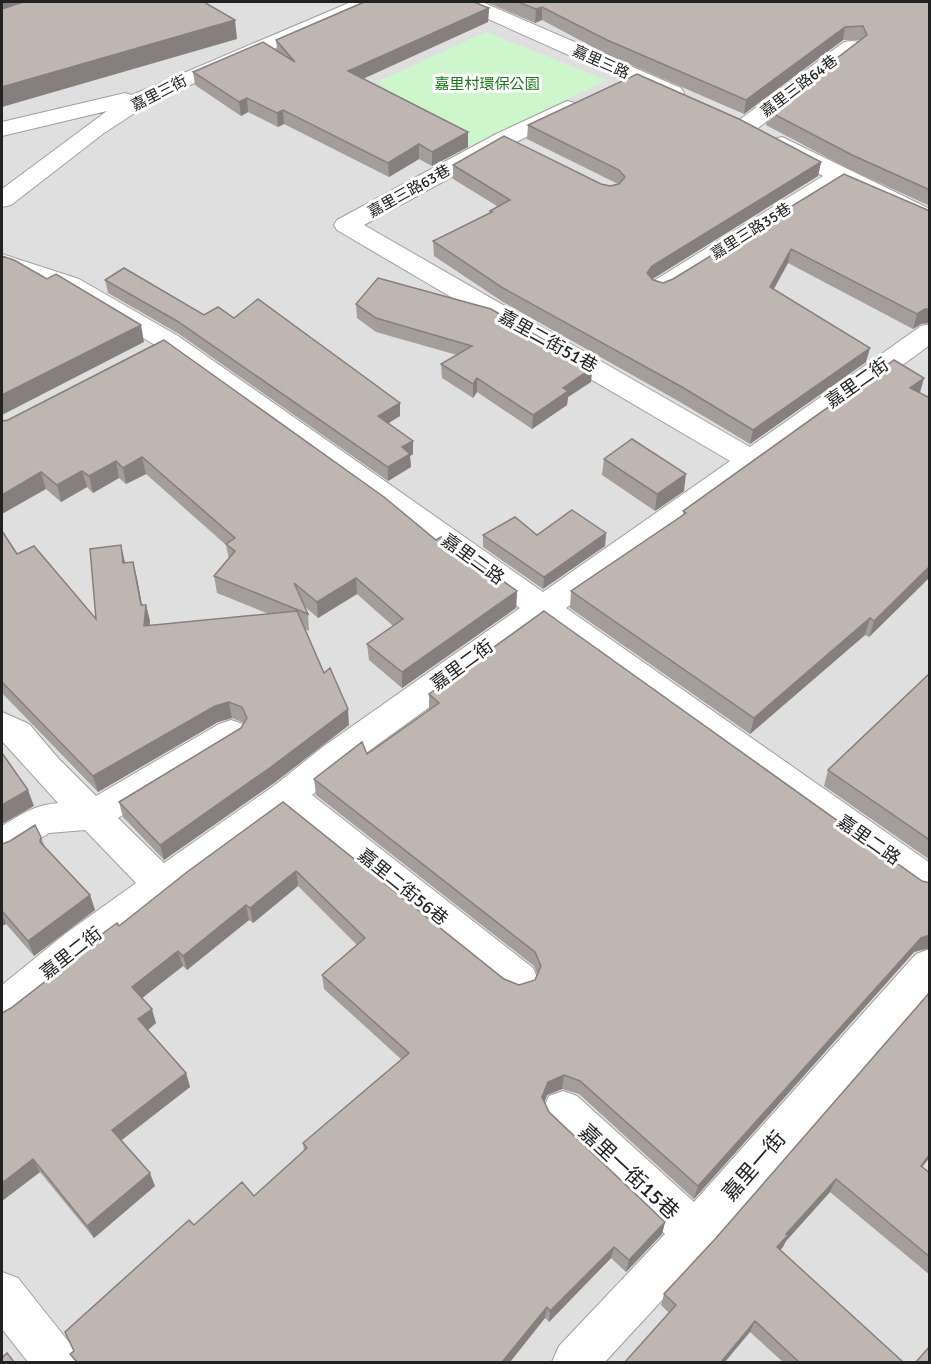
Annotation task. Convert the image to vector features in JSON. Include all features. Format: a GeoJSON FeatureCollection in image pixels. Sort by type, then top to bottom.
{"type":"FeatureCollection","features":[{"type":"Feature","properties":{"kind":"street","name":"嘉里三街"},"geometry":{"type":"LineString","coordinates":[[2,201],[96,128],[147,95],[367,2]]}},
{"type":"Feature","properties":{"kind":"street","name":"嘉里三路"},"geometry":{"type":"LineString","coordinates":[[466,2],[694,103]]}},
{"type":"Feature","properties":{"kind":"street"},"geometry":{"type":"LineString","coordinates":[[490,12],[518,2]]}},
{"type":"Feature","properties":{"kind":"street","name":"嘉里三路64巷"},"geometry":{"type":"LineString","coordinates":[[746,126],[852,47]]}},
{"type":"Feature","properties":{"kind":"street"},"geometry":{"type":"LineString","coordinates":[[611,86],[632,76]]}},
{"type":"Feature","properties":{"kind":"street"},"geometry":{"type":"LineString","coordinates":[[2,129],[147,95]]}},
{"type":"Feature","properties":{"kind":"street","name":"嘉里三路63巷"},"geometry":{"type":"LineString","coordinates":[[346,225],[504,139],[589,97]]}},
{"type":"Feature","properties":{"kind":"street"},"geometry":{"type":"LineString","coordinates":[[726,116],[840,176],[930,218]]}},
{"type":"Feature","properties":{"kind":"street"},"geometry":{"type":"LineString","coordinates":[[504,139],[525,149]]}},
{"type":"Feature","properties":{"kind":"street","name":"嘉里三路35巷"},"geometry":{"type":"LineString","coordinates":[[661,287],[840,176]]}},
{"type":"Feature","properties":{"kind":"street","name":"嘉里二街51巷"},"geometry":{"type":"LineString","coordinates":[[346,225],[749,459]]}},
{"type":"Feature","properties":{"kind":"street","name":"嘉里二路"},"geometry":{"type":"LineString","coordinates":[[2,261],[70,284],[170,342],[930,884]]}},
{"type":"Feature","properties":{"kind":"street","name":"嘉里二街"},"geometry":{"type":"LineString","coordinates":[[2,1008],[78,946],[287,795],[336,756],[930,332]]}},
{"type":"Feature","properties":{"kind":"street"},"geometry":{"type":"LineString","coordinates":[[138,358],[170,342]]}},
{"type":"Feature","properties":{"kind":"street"},"geometry":{"type":"LineString","coordinates":[[2,724],[17,733],[46,768],[161,884]]}},
{"type":"Feature","properties":{"kind":"street"},"geometry":{"type":"LineString","coordinates":[[2,844],[42,819],[94,817],[231,733]]}},
{"type":"Feature","properties":{"kind":"street","name":"嘉里二街56巷"},"geometry":{"type":"LineString","coordinates":[[287,795],[519,980]]}},
{"type":"Feature","properties":{"kind":"street","name":"嘉里一街"},"geometry":{"type":"LineString","coordinates":[[574,1362],[695,1233],[930,966]]}},
{"type":"Feature","properties":{"kind":"street","name":"嘉里一街15巷"},"geometry":{"type":"LineString","coordinates":[[563,1110],[695,1233]]}},
{"type":"Feature","properties":{"kind":"street"},"geometry":{"type":"LineString","coordinates":[[2,1294],[56,1362]]}},
{"type":"Feature","properties":{"kind":"shaded area"},"geometry":{"type":"Polygon","coordinates":[[[2,2],[929,2],[929,1362],[2,1362],[2,2]]]}},
{"type":"Feature","properties":{"kind":"green space","name":"嘉里村環保公園"},"geometry":{"type":"Polygon","coordinates":[[[486,32],[607,80],[470,146],[377,93],[386,88],[377,82],[486,32]]]}},
{"type":"Feature","properties":{"kind":"building"},"geometry":{"type":"Polygon","coordinates":[[[23,2],[204,2],[235,20],[2,87],[2,9],[23,2]]]}},
{"type":"Feature","properties":{"kind":"building"},"geometry":{"type":"Polygon","coordinates":[[[359,2],[474,2],[489,8],[348,71],[468,132],[432,152],[419,144],[388,163],[283,110],[277,113],[247,98],[239,102],[193,72],[263,42],[295,62],[276,40],[362,3],[359,2]]]}},
{"type":"Feature","properties":{"kind":"building"},"geometry":{"type":"Polygon","coordinates":[[[518,2],[930,2],[930,190],[852,155],[768,111],[867,35],[863,26],[845,27],[746,100],[607,40],[542,7],[536,9],[518,2]]]}},
{"type":"Feature","properties":{"kind":"building"},"geometry":{"type":"Polygon","coordinates":[[[637,74],[739,119],[821,162],[652,266],[647,273],[653,280],[663,283],[673,279],[844,174],[930,211],[930,309],[917,314],[791,249],[770,287],[870,348],[753,430],[682,387],[503,288],[433,241],[492,212],[490,211],[510,200],[453,165],[504,136],[601,184],[610,186],[619,184],[625,177],[619,170],[528,125],[637,74]]]}},
{"type":"Feature","properties":{"kind":"building"},"geometry":{"type":"Polygon","coordinates":[[[2,256],[14,260],[47,279],[56,274],[141,325],[2,395],[2,256]]]}},
{"type":"Feature","properties":{"kind":"building"},"geometry":{"type":"Polygon","coordinates":[[[124,268],[204,315],[218,307],[234,318],[258,299],[400,403],[378,416],[413,441],[402,447],[410,454],[388,467],[177,321],[105,280],[124,268]]]}},
{"type":"Feature","properties":{"kind":"building"},"geometry":{"type":"Polygon","coordinates":[[[378,278],[491,309],[592,368],[563,388],[568,391],[533,415],[477,378],[473,384],[441,364],[472,346],[376,318],[356,304],[378,278]]]}},
{"type":"Feature","properties":{"kind":"building"},"geometry":{"type":"Polygon","coordinates":[[[164,340],[384,497],[436,540],[441,537],[517,591],[402,672],[367,644],[403,619],[356,578],[317,602],[294,583],[308,614],[214,576],[235,551],[226,544],[235,538],[142,457],[123,468],[116,461],[89,476],[82,471],[57,485],[41,472],[2,495],[2,421],[164,340]]]}},
{"type":"Feature","properties":{"kind":"building"},"geometry":{"type":"Polygon","coordinates":[[[894,360],[924,378],[910,388],[930,398],[930,566],[874,621],[870,618],[754,718],[571,591],[686,513],[683,511],[894,360]]]}},
{"type":"Feature","properties":{"kind":"building"},"geometry":{"type":"Polygon","coordinates":[[[632,439],[686,474],[657,494],[604,459],[632,439]]]}},
{"type":"Feature","properties":{"kind":"building"},"geometry":{"type":"Polygon","coordinates":[[[572,510],[606,533],[544,577],[483,535],[515,517],[537,535],[572,510]]]}},
{"type":"Feature","properties":{"kind":"building"},"geometry":{"type":"Polygon","coordinates":[[[2,531],[17,554],[34,546],[96,619],[90,549],[121,545],[123,563],[133,562],[141,605],[146,605],[144,626],[297,611],[324,673],[330,668],[348,709],[271,767],[160,845],[119,802],[241,728],[247,718],[242,707],[229,702],[215,706],[93,776],[2,682],[2,531]]]}},
{"type":"Feature","properties":{"kind":"building"},"geometry":{"type":"Polygon","coordinates":[[[544,611],[922,881],[930,883],[930,935],[921,938],[698,1186],[580,1081],[564,1075],[548,1082],[542,1097],[549,1112],[665,1222],[629,1260],[614,1247],[550,1311],[547,1307],[502,1362],[77,1362],[70,1354],[74,1351],[65,1332],[189,1220],[194,1225],[242,1182],[254,1196],[307,1148],[303,1143],[409,1053],[322,975],[365,938],[296,871],[250,908],[246,905],[183,956],[178,951],[132,987],[152,1009],[138,1019],[186,1073],[112,1130],[150,1173],[87,1226],[33,1159],[2,1183],[2,1013],[56,973],[54,972],[87,945],[117,923],[119,926],[187,872],[283,802],[504,979],[519,985],[535,980],[541,966],[535,952],[314,779],[362,742],[367,754],[439,703],[429,694],[544,611]]]}},
{"type":"Feature","properties":{"kind":"building"},"geometry":{"type":"Polygon","coordinates":[[[930,673],[930,840],[828,770],[930,673]]]}},
{"type":"Feature","properties":{"kind":"building"},"geometry":{"type":"Polygon","coordinates":[[[2,753],[28,790],[2,805],[2,753]]]}},
{"type":"Feature","properties":{"kind":"building"},"geometry":{"type":"Polygon","coordinates":[[[35,825],[41,837],[40,842],[90,895],[28,941],[2,911],[2,844],[35,825]]]}},
{"type":"Feature","properties":{"kind":"building"},"geometry":{"type":"Polygon","coordinates":[[[930,992],[930,1154],[921,1166],[930,1173],[930,1257],[836,1179],[777,1247],[903,1362],[799,1362],[755,1321],[721,1362],[625,1362],[676,1305],[664,1294],[716,1238],[930,992]]]}},
{"type":"Feature","properties":{"kind":"building"},"geometry":{"type":"Polygon","coordinates":[[[930,1346],[930,1362],[916,1362],[930,1346]]]}},
{"type":"Feature","properties":{"kind":"building"},"geometry":{"type":"Polygon","coordinates":[[[7,1353],[14,1362],[2,1362],[2,1358],[7,1353]]]}}]}
